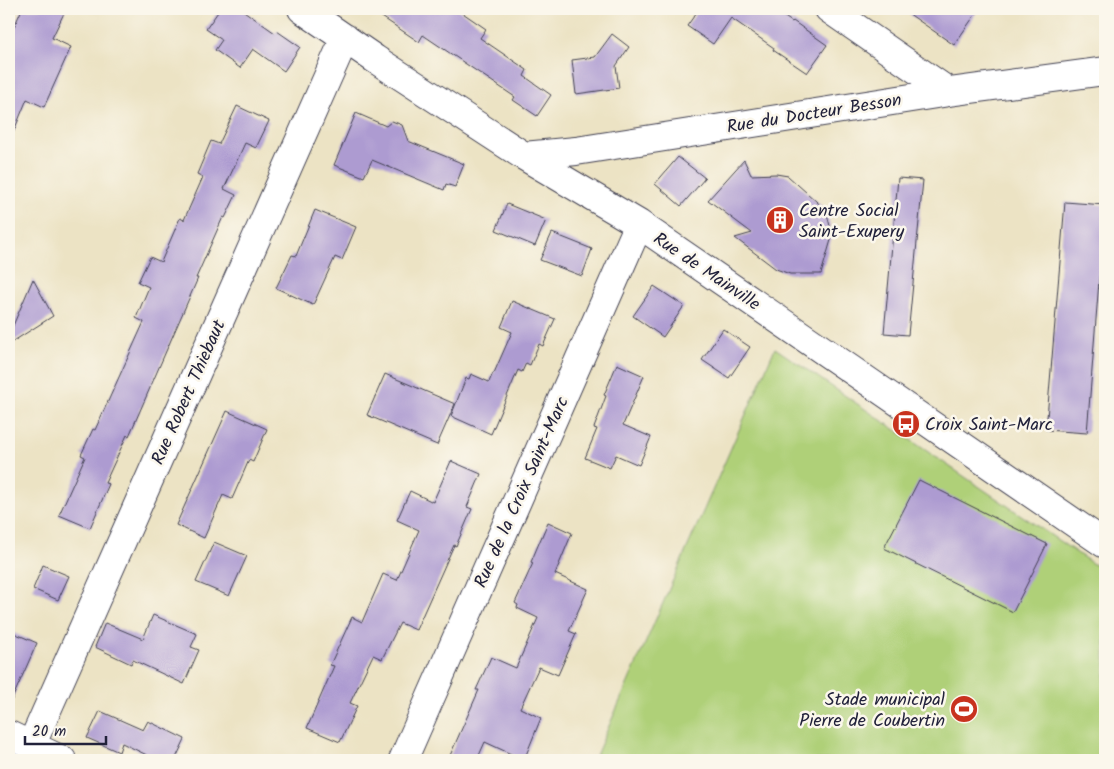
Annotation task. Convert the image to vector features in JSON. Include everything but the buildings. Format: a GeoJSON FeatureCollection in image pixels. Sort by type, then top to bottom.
{"type":"FeatureCollection","features":[{"type":"Feature","properties":{"kind":"street","name":"Rue de Mainville"},"geometry":{"type":"LineString","coordinates":[[302,9],[524,156],[639,224],[1105,544]]}},
{"type":"Feature","properties":{"kind":"street"},"geometry":{"type":"LineString","coordinates":[[829,9],[949,92]]}},
{"type":"Feature","properties":{"kind":"street","name":"Rue Robert Thiebaut"},"geometry":{"type":"LineString","coordinates":[[20,741],[344,38]]}},
{"type":"Feature","properties":{"kind":"street","name":"Rue du Docteur Besson"},"geometry":{"type":"LineString","coordinates":[[524,156],[576,151],[949,92],[1105,71]]}},
{"type":"Feature","properties":{"kind":"street","name":"Rue de la Croix Saint-Marc"},"geometry":{"type":"LineString","coordinates":[[403,760],[639,224]]}},
{"type":"Feature","properties":{"kind":"street"},"geometry":{"type":"LineString","coordinates":[[20,741],[62,760]]}},
{"type":"Feature","properties":{"kind":"green space"},"geometry":{"type":"Polygon","coordinates":[[[775,348],[1105,572],[1105,760],[594,760],[775,348]]]}},
{"type":"Feature","properties":{"kind":"place","name":"Centre Social Saint-Exupery"},"geometry":{"type":"Point","coordinates":[780,220]}},
{"type":"Feature","properties":{"kind":"place","name":"Croix Saint-Marc"},"geometry":{"type":"Point","coordinates":[906,424]}},
{"type":"Feature","properties":{"kind":"place","name":"Stade municipal Pierre de Coubertin"},"geometry":{"type":"Point","coordinates":[964,709]}}]}
